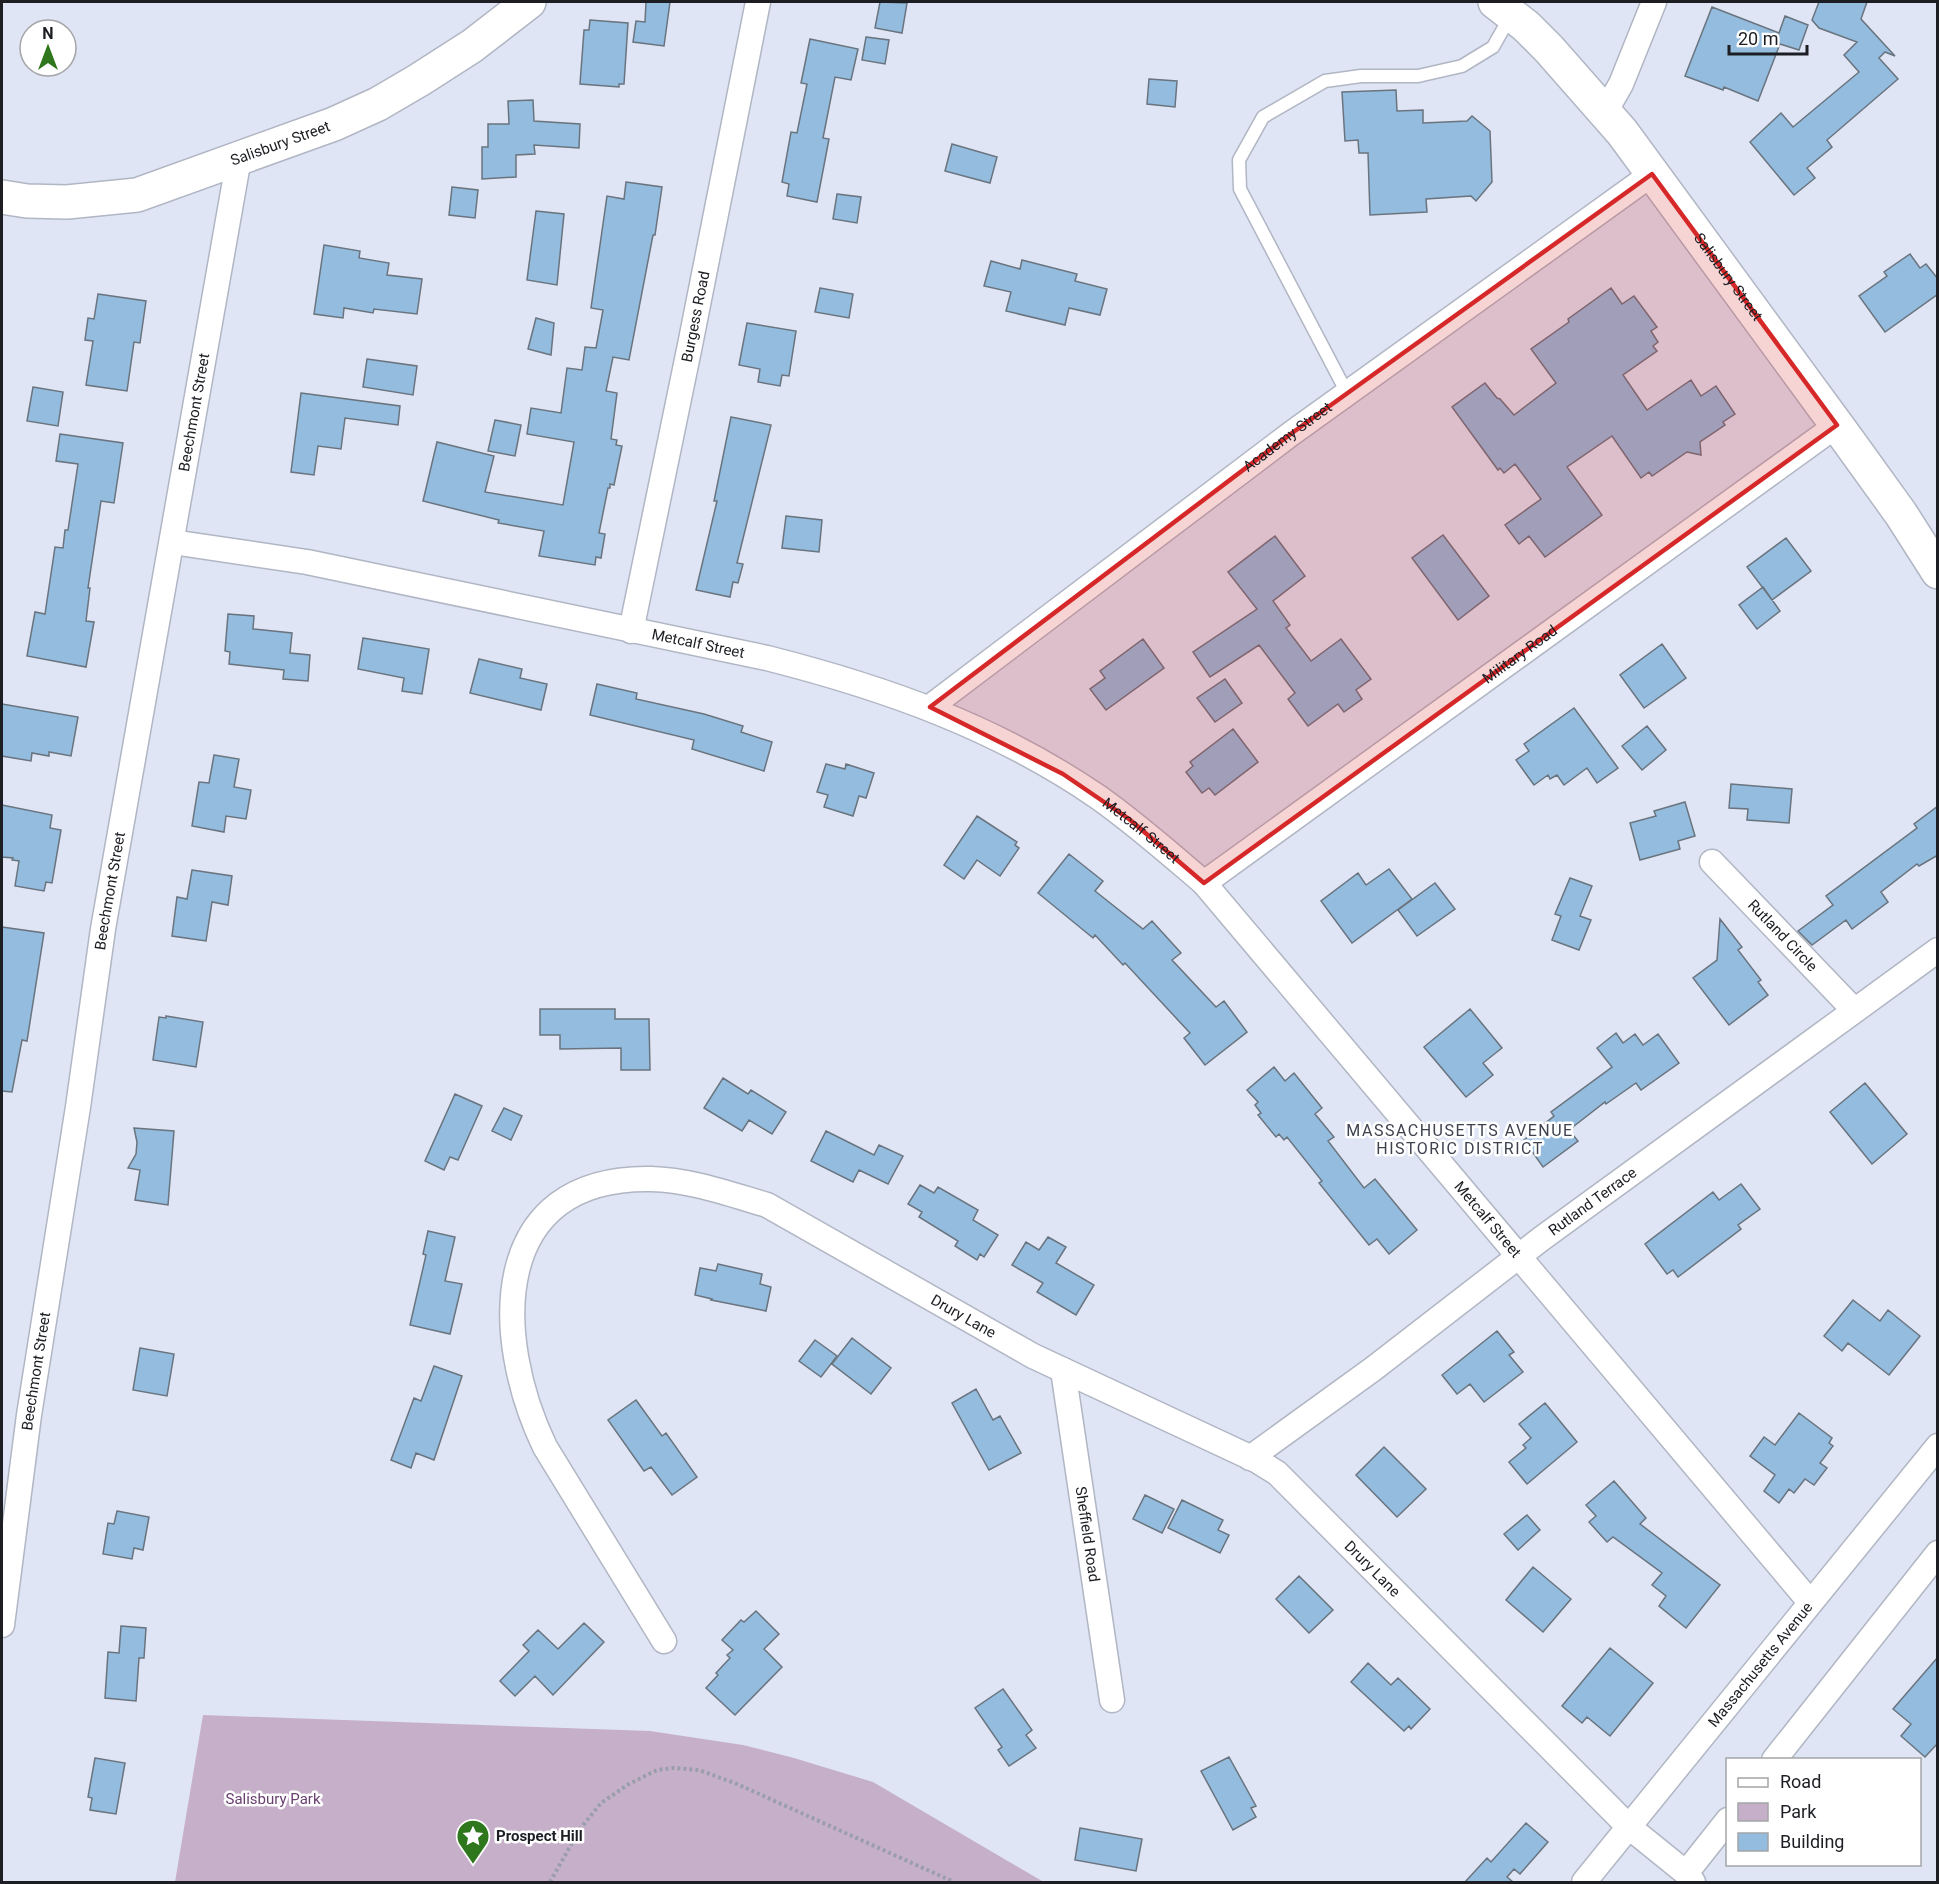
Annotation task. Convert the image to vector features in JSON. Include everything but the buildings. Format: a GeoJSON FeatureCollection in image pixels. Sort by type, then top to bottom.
{"type":"FeatureCollection","features":[{"type":"Feature","properties":{"kind":"main road","name":"Salisbury Street"},"geometry":{"type":"LineString","coordinates":[[2,197],[27,201],[67,202],[137,195],[334,124],[388,98],[472,46],[530,2]]}},
{"type":"Feature","properties":{"kind":"main road","name":"Salisbury Street"},"geometry":{"type":"LineString","coordinates":[[1504,8],[1549,49],[1605,112],[1837,425],[1901,514],[1938,572]]}},
{"type":"Feature","properties":{"kind":"street","name":"Burgess Road"},"geometry":{"type":"LineString","coordinates":[[631,631],[759,2]]}},
{"type":"Feature","properties":{"kind":"street"},"geometry":{"type":"LineString","coordinates":[[1605,112],[1621,84],[1654,2]]}},
{"type":"Feature","properties":{"kind":"street","name":"Beechmont Street"},"geometry":{"type":"LineString","coordinates":[[2,1625],[29,1415],[78,1107],[103,929],[239,158]]}},
{"type":"Feature","properties":{"kind":"street","name":"Academy Street"},"geometry":{"type":"LineString","coordinates":[[930,707],[1347,393],[1652,174]]}},
{"type":"Feature","properties":{"kind":"street","name":"Military Road"},"geometry":{"type":"LineString","coordinates":[[1204,883],[1837,425]]}},
{"type":"Feature","properties":{"kind":"street","name":"Metcalf Street"},"geometry":{"type":"LineString","coordinates":[[172,542],[307,562],[766,658],[866,685],[930,707],[994,736],[1088,790],[1129,819],[1204,883],[1810,1602]]}},
{"type":"Feature","properties":{"kind":"street","name":"Rutland Circle"},"geometry":{"type":"LineString","coordinates":[[1712,862],[1854,1010]]}},
{"type":"Feature","properties":{"kind":"street","name":"Rutland Terrace"},"geometry":{"type":"LineString","coordinates":[[1250,1458],[1373,1369],[1518,1256],[1938,950]]}},
{"type":"Feature","properties":{"kind":"street","name":"Drury Lane"},"geometry":{"type":"LineString","coordinates":[[663,1641],[545,1447],[531,1418],[514,1353],[512,1319],[517,1270],[524,1246],[546,1213],[561,1200],[581,1190],[605,1183],[652,1179],[699,1185],[767,1205],[1033,1356],[1250,1458],[1276,1473],[1629,1827],[1689,1878]]}},
{"type":"Feature","properties":{"kind":"street","name":"Sheffield Road"},"geometry":{"type":"LineString","coordinates":[[1063,1370],[1112,1700]]}},
{"type":"Feature","properties":{"kind":"street","name":"Massachusetts Avenue"},"geometry":{"type":"LineString","coordinates":[[1584,1882],[1938,1446]]}},
{"type":"Feature","properties":{"kind":"street"},"geometry":{"type":"LineString","coordinates":[[1776,1758],[1938,1553]]}},
{"type":"Feature","properties":{"kind":"street"},"geometry":{"type":"LineString","coordinates":[[1689,1878],[1726,1823]]}},
{"type":"Feature","properties":{"kind":"lane"},"geometry":{"type":"LineString","coordinates":[[1347,393],[1240,189],[1239,160],[1263,117],[1325,81],[1361,76],[1418,76],[1462,66],[1493,47],[1504,8]]}},
{"type":"Feature","properties":{"kind":"path"},"geometry":{"type":"LineString","coordinates":[[550,1882],[579,1828],[602,1803],[629,1784],[657,1770],[674,1768],[699,1770],[737,1784],[954,1882]]}},
{"type":"Feature","properties":{"kind":"highlighted area"},"geometry":{"type":"Polygon","coordinates":[[[1652,174],[1837,425],[1204,883],[1129,819],[1063,774],[930,707],[1292,433],[1652,174]]]}},
{"type":"Feature","properties":{"kind":"green space","name":"Salisbury Park"},"geometry":{"type":"Polygon","coordinates":[[[203,1715],[650,1731],[743,1745],[873,1782],[1042,1881],[1097,1882],[175,1882],[203,1715]]]}},
{"type":"Feature","properties":{"kind":"place","name":"Prospect Hill"},"geometry":{"type":"Point","coordinates":[473,1865]}},
{"type":"Feature","properties":{"kind":"district","name":"MASSACHUSETTS AVENUE HISTORIC DISTRICT"},"geometry":{"type":"Point","coordinates":[1460,1139]}}]}
